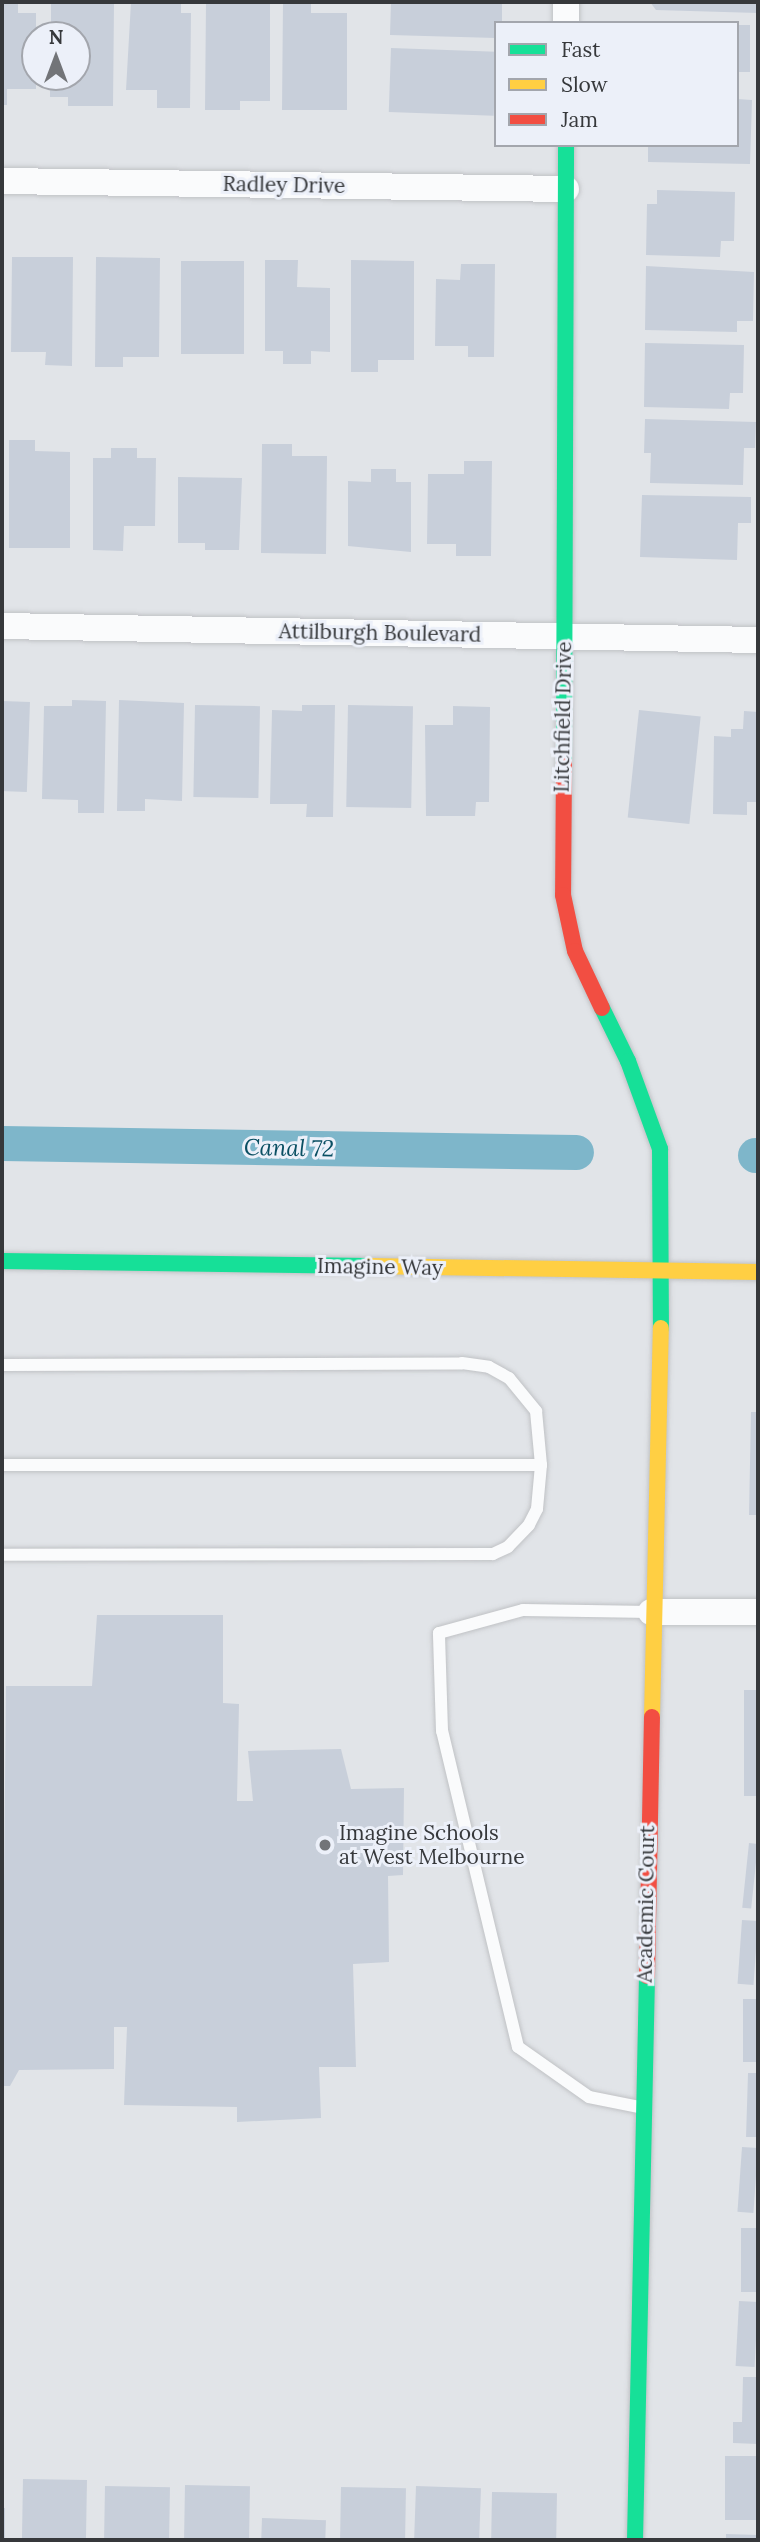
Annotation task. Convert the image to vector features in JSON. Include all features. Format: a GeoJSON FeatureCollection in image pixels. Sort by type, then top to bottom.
{"type":"FeatureCollection","features":[{"type":"Feature","properties":{"kind":"street"},"geometry":{"type":"LineString","coordinates":[[566,2],[566,21]]}},
{"type":"Feature","properties":{"kind":"street","name":"Litchfield Drive"},"geometry":{"type":"LineString","coordinates":[[566,147],[563,895],[575,951],[628,1061],[660,1149],[662,1269]]}},
{"type":"Feature","properties":{"kind":"street","name":"Radley Drive"},"geometry":{"type":"LineString","coordinates":[[2,181],[566,189]]}},
{"type":"Feature","properties":{"kind":"street","name":"Attilburgh Boulevard"},"geometry":{"type":"LineString","coordinates":[[2,626],[758,640]]}},
{"type":"Feature","properties":{"kind":"street","name":"Imagine Way"},"geometry":{"type":"LineString","coordinates":[[2,1261],[758,1272]]}},
{"type":"Feature","properties":{"kind":"street","name":"Academic Court"},"geometry":{"type":"LineString","coordinates":[[635,2540],[651,1612],[662,1269]]}},
{"type":"Feature","properties":{"kind":"street"},"geometry":{"type":"LineString","coordinates":[[651,1612],[758,1612]]}},
{"type":"Feature","properties":{"kind":"lane"},"geometry":{"type":"LineString","coordinates":[[2,1365],[462,1363],[489,1367],[509,1378],[536,1411],[541,1465],[537,1509],[529,1525],[508,1547],[493,1554],[2,1555]]}},
{"type":"Feature","properties":{"kind":"lane"},"geometry":{"type":"LineString","coordinates":[[2,1465],[541,1465]]}},
{"type":"Feature","properties":{"kind":"lane"},"geometry":{"type":"LineString","coordinates":[[642,2108],[589,2097],[518,2047],[442,1731],[439,1633],[523,1609],[651,1612]]}},
{"type":"Feature","properties":{"kind":"building"},"geometry":{"type":"Polygon","coordinates":[[[2,2],[18,2],[18,13],[36,13],[36,21],[21,21],[21,89],[7,89],[7,105],[2,105],[2,2]]]}},
{"type":"Feature","properties":{"kind":"building"},"geometry":{"type":"Polygon","coordinates":[[[131,2],[181,2],[181,13],[191,13],[190,108],[157,108],[157,90],[126,90],[131,2]]]}},
{"type":"Feature","properties":{"kind":"building"},"geometry":{"type":"Polygon","coordinates":[[[206,2],[270,2],[270,101],[240,101],[240,110],[205,110],[206,2]]]}},
{"type":"Feature","properties":{"kind":"building"},"geometry":{"type":"Polygon","coordinates":[[[283,2],[311,2],[311,13],[347,13],[347,110],[282,110],[283,2]]]}},
{"type":"Feature","properties":{"kind":"building"},"geometry":{"type":"Polygon","coordinates":[[[391,2],[502,3],[502,21],[494,21],[494,38],[390,35],[391,2]]]}},
{"type":"Feature","properties":{"kind":"building"},"geometry":{"type":"Polygon","coordinates":[[[650,2],[758,2],[758,13],[656,10],[650,2]]]}},
{"type":"Feature","properties":{"kind":"building"},"geometry":{"type":"Polygon","coordinates":[[[51,4],[114,4],[113,106],[68,106],[68,97],[50,97],[50,91],[91,91],[91,21],[51,21],[51,4]]]}},
{"type":"Feature","properties":{"kind":"building"},"geometry":{"type":"Polygon","coordinates":[[[739,25],[750,25],[750,72],[739,72],[739,25]]]}},
{"type":"Feature","properties":{"kind":"building"},"geometry":{"type":"Polygon","coordinates":[[[391,48],[494,52],[494,116],[389,112],[391,48]]]}},
{"type":"Feature","properties":{"kind":"building"},"geometry":{"type":"Polygon","coordinates":[[[739,99],[752,100],[750,164],[648,162],[648,147],[739,147],[739,99]]]}},
{"type":"Feature","properties":{"kind":"building"},"geometry":{"type":"Polygon","coordinates":[[[657,190],[735,192],[734,241],[721,241],[720,257],[646,255],[647,204],[657,204],[657,190]]]}},
{"type":"Feature","properties":{"kind":"building"},"geometry":{"type":"Polygon","coordinates":[[[12,257],[73,257],[72,366],[45,365],[46,352],[11,352],[12,257]]]}},
{"type":"Feature","properties":{"kind":"building"},"geometry":{"type":"Polygon","coordinates":[[[96,257],[160,258],[159,357],[123,357],[123,367],[95,367],[96,257]]]}},
{"type":"Feature","properties":{"kind":"building"},"geometry":{"type":"Polygon","coordinates":[[[265,260],[298,260],[297,287],[330,288],[330,352],[311,351],[311,364],[283,364],[283,351],[265,351],[265,260]]]}},
{"type":"Feature","properties":{"kind":"building"},"geometry":{"type":"Polygon","coordinates":[[[351,260],[414,261],[414,360],[378,360],[378,372],[351,372],[351,260]]]}},
{"type":"Feature","properties":{"kind":"building"},"geometry":{"type":"Polygon","coordinates":[[[181,261],[244,261],[244,354],[181,354],[181,261]]]}},
{"type":"Feature","properties":{"kind":"building"},"geometry":{"type":"Polygon","coordinates":[[[461,264],[495,264],[494,357],[468,357],[468,346],[435,346],[436,279],[460,280],[461,264]]]}},
{"type":"Feature","properties":{"kind":"building"},"geometry":{"type":"Polygon","coordinates":[[[646,266],[754,272],[753,321],[737,321],[737,332],[645,330],[646,266]]]}},
{"type":"Feature","properties":{"kind":"building"},"geometry":{"type":"Polygon","coordinates":[[[645,343],[744,345],[743,393],[730,393],[729,409],[644,407],[645,343]]]}},
{"type":"Feature","properties":{"kind":"building"},"geometry":{"type":"Polygon","coordinates":[[[645,419],[756,422],[755,448],[744,448],[743,485],[650,483],[651,453],[644,453],[645,419]]]}},
{"type":"Feature","properties":{"kind":"building"},"geometry":{"type":"Polygon","coordinates":[[[9,440],[35,440],[35,451],[70,452],[70,548],[9,548],[9,440]]]}},
{"type":"Feature","properties":{"kind":"building"},"geometry":{"type":"Polygon","coordinates":[[[262,444],[292,444],[292,456],[327,456],[326,554],[261,553],[262,444]]]}},
{"type":"Feature","properties":{"kind":"building"},"geometry":{"type":"Polygon","coordinates":[[[111,448],[137,448],[137,458],[156,458],[155,526],[124,526],[123,551],[93,550],[93,458],[111,458],[111,448]]]}},
{"type":"Feature","properties":{"kind":"building"},"geometry":{"type":"Polygon","coordinates":[[[464,461],[492,461],[491,556],[456,556],[456,544],[427,544],[428,474],[464,474],[464,461]]]}},
{"type":"Feature","properties":{"kind":"building"},"geometry":{"type":"Polygon","coordinates":[[[371,469],[396,469],[396,482],[411,482],[411,552],[348,546],[348,481],[371,482],[371,469]]]}},
{"type":"Feature","properties":{"kind":"building"},"geometry":{"type":"Polygon","coordinates":[[[178,477],[242,478],[239,550],[205,550],[205,543],[178,543],[178,477]]]}},
{"type":"Feature","properties":{"kind":"building"},"geometry":{"type":"Polygon","coordinates":[[[642,495],[751,497],[751,523],[738,523],[737,560],[640,557],[642,495]]]}},
{"type":"Feature","properties":{"kind":"building"},"geometry":{"type":"Polygon","coordinates":[[[72,700],[106,701],[104,813],[78,813],[78,800],[42,799],[44,706],[72,706],[72,700]]]}},
{"type":"Feature","properties":{"kind":"building"},"geometry":{"type":"Polygon","coordinates":[[[119,700],[184,703],[182,801],[145,799],[145,811],[117,811],[119,700]]]}},
{"type":"Feature","properties":{"kind":"building"},"geometry":{"type":"Polygon","coordinates":[[[2,701],[30,702],[27,792],[2,791],[2,701]]]}},
{"type":"Feature","properties":{"kind":"building"},"geometry":{"type":"Polygon","coordinates":[[[195,705],[260,706],[258,798],[193,797],[195,705]]]}},
{"type":"Feature","properties":{"kind":"building"},"geometry":{"type":"Polygon","coordinates":[[[302,705],[335,705],[333,817],[306,817],[307,804],[270,804],[272,710],[302,711],[302,705]]]}},
{"type":"Feature","properties":{"kind":"building"},"geometry":{"type":"Polygon","coordinates":[[[348,705],[413,706],[411,808],[346,807],[348,705]]]}},
{"type":"Feature","properties":{"kind":"building"},"geometry":{"type":"Polygon","coordinates":[[[453,706],[490,707],[489,802],[476,802],[475,816],[426,816],[425,725],[453,725],[453,706]]]}},
{"type":"Feature","properties":{"kind":"building"},"geometry":{"type":"Polygon","coordinates":[[[639,710],[701,716],[689,824],[628,817],[639,710]]]}},
{"type":"Feature","properties":{"kind":"building"},"geometry":{"type":"Polygon","coordinates":[[[744,711],[758,712],[758,802],[747,802],[747,815],[713,814],[714,736],[731,737],[731,729],[743,729],[744,711]]]}},
{"type":"Feature","properties":{"kind":"building"},"geometry":{"type":"Polygon","coordinates":[[[751,1412],[758,1412],[758,1515],[749,1515],[751,1412]]]}},
{"type":"Feature","properties":{"kind":"building"},"geometry":{"type":"Polygon","coordinates":[[[97,1615],[223,1615],[223,1703],[239,1704],[237,1801],[253,1801],[248,1751],[341,1749],[351,1789],[404,1788],[403,1875],[388,1876],[389,1962],[353,1964],[356,2067],[319,2067],[321,2118],[237,2122],[237,2107],[124,2105],[127,2027],[114,2027],[114,2069],[19,2070],[10,2086],[2,2086],[6,1686],[92,1686],[97,1615]]]}},
{"type":"Feature","properties":{"kind":"building"},"geometry":{"type":"Polygon","coordinates":[[[744,1690],[758,1690],[758,1796],[744,1796],[744,1690]]]}},
{"type":"Feature","properties":{"kind":"building"},"geometry":{"type":"Polygon","coordinates":[[[749,1843],[758,1844],[751,1909],[742,1908],[749,1843]]]}},
{"type":"Feature","properties":{"kind":"building"},"geometry":{"type":"Polygon","coordinates":[[[742,1920],[758,1921],[753,1985],[738,1984],[742,1920]]]}},
{"type":"Feature","properties":{"kind":"building"},"geometry":{"type":"Polygon","coordinates":[[[743,1999],[758,1999],[758,2062],[743,2062],[743,1999]]]}},
{"type":"Feature","properties":{"kind":"building"},"geometry":{"type":"Polygon","coordinates":[[[748,2073],[758,2073],[758,2137],[746,2137],[748,2073]]]}},
{"type":"Feature","properties":{"kind":"building"},"geometry":{"type":"Polygon","coordinates":[[[742,2147],[758,2148],[753,2213],[737,2212],[742,2147]]]}},
{"type":"Feature","properties":{"kind":"building"},"geometry":{"type":"Polygon","coordinates":[[[741,2228],[758,2228],[758,2292],[741,2292],[741,2228]]]}},
{"type":"Feature","properties":{"kind":"building"},"geometry":{"type":"Polygon","coordinates":[[[739,2301],[758,2302],[755,2367],[736,2366],[739,2301]]]}},
{"type":"Feature","properties":{"kind":"building"},"geometry":{"type":"Polygon","coordinates":[[[743,2377],[758,2377],[758,2444],[733,2443],[733,2422],[742,2422],[743,2377]]]}},
{"type":"Feature","properties":{"kind":"building"},"geometry":{"type":"Polygon","coordinates":[[[725,2456],[758,2456],[758,2520],[725,2520],[725,2456]]]}},
{"type":"Feature","properties":{"kind":"building"},"geometry":{"type":"Polygon","coordinates":[[[23,2479],[87,2480],[86,2540],[22,2540],[23,2479]]]}},
{"type":"Feature","properties":{"kind":"building"},"geometry":{"type":"Polygon","coordinates":[[[185,2485],[250,2486],[249,2540],[184,2540],[185,2485]]]}},
{"type":"Feature","properties":{"kind":"building"},"geometry":{"type":"Polygon","coordinates":[[[105,2486],[170,2487],[169,2540],[104,2540],[105,2486]]]}},
{"type":"Feature","properties":{"kind":"building"},"geometry":{"type":"Polygon","coordinates":[[[416,2486],[481,2488],[479,2540],[414,2540],[416,2486]]]}},
{"type":"Feature","properties":{"kind":"building"},"geometry":{"type":"Polygon","coordinates":[[[341,2487],[406,2488],[405,2540],[340,2540],[341,2487]]]}},
{"type":"Feature","properties":{"kind":"building"},"geometry":{"type":"Polygon","coordinates":[[[492,2492],[557,2493],[556,2540],[491,2540],[492,2492]]]}},
{"type":"Feature","properties":{"kind":"building"},"geometry":{"type":"Polygon","coordinates":[[[2,2508],[5,2508],[5,2540],[2,2540],[2,2508]]]}},
{"type":"Feature","properties":{"kind":"building"},"geometry":{"type":"Polygon","coordinates":[[[262,2518],[326,2520],[325,2540],[261,2540],[262,2518]]]}},
{"type":"Feature","properties":{"kind":"building"},"geometry":{"type":"Polygon","coordinates":[[[726,2534],[758,2535],[758,2540],[726,2540],[726,2534]]]}},
{"type":"Feature","properties":{"kind":"waterway","name":"Canal 72"},"geometry":{"type":"LineString","coordinates":[[2,1143],[576,1152]]}},
{"type":"Feature","properties":{"kind":"traffic: fast"},"geometry":{"type":"LineString","coordinates":[[564,762],[566,147]]}},
{"type":"Feature","properties":{"kind":"traffic: fast"},"geometry":{"type":"LineString","coordinates":[[602,1008],[628,1061],[660,1149],[661,1328]]}},
{"type":"Feature","properties":{"kind":"traffic: fast"},"geometry":{"type":"LineString","coordinates":[[2,1261],[369,1266]]}},
{"type":"Feature","properties":{"kind":"traffic: fast"},"geometry":{"type":"LineString","coordinates":[[635,2540],[647,1976]]}},
{"type":"Feature","properties":{"kind":"traffic: slow"},"geometry":{"type":"LineString","coordinates":[[369,1266],[758,1272]]}},
{"type":"Feature","properties":{"kind":"traffic: slow"},"geometry":{"type":"LineString","coordinates":[[652,1717],[661,1328]]}},
{"type":"Feature","properties":{"kind":"traffic: jam"},"geometry":{"type":"LineString","coordinates":[[564,762],[563,895],[575,951],[602,1008]]}},
{"type":"Feature","properties":{"kind":"traffic: jam"},"geometry":{"type":"LineString","coordinates":[[647,1976],[652,1717]]}},
{"type":"Feature","properties":{"kind":"place","name":"Imagine Schools at West Melbourne"},"geometry":{"type":"Point","coordinates":[325,1845]}}]}
